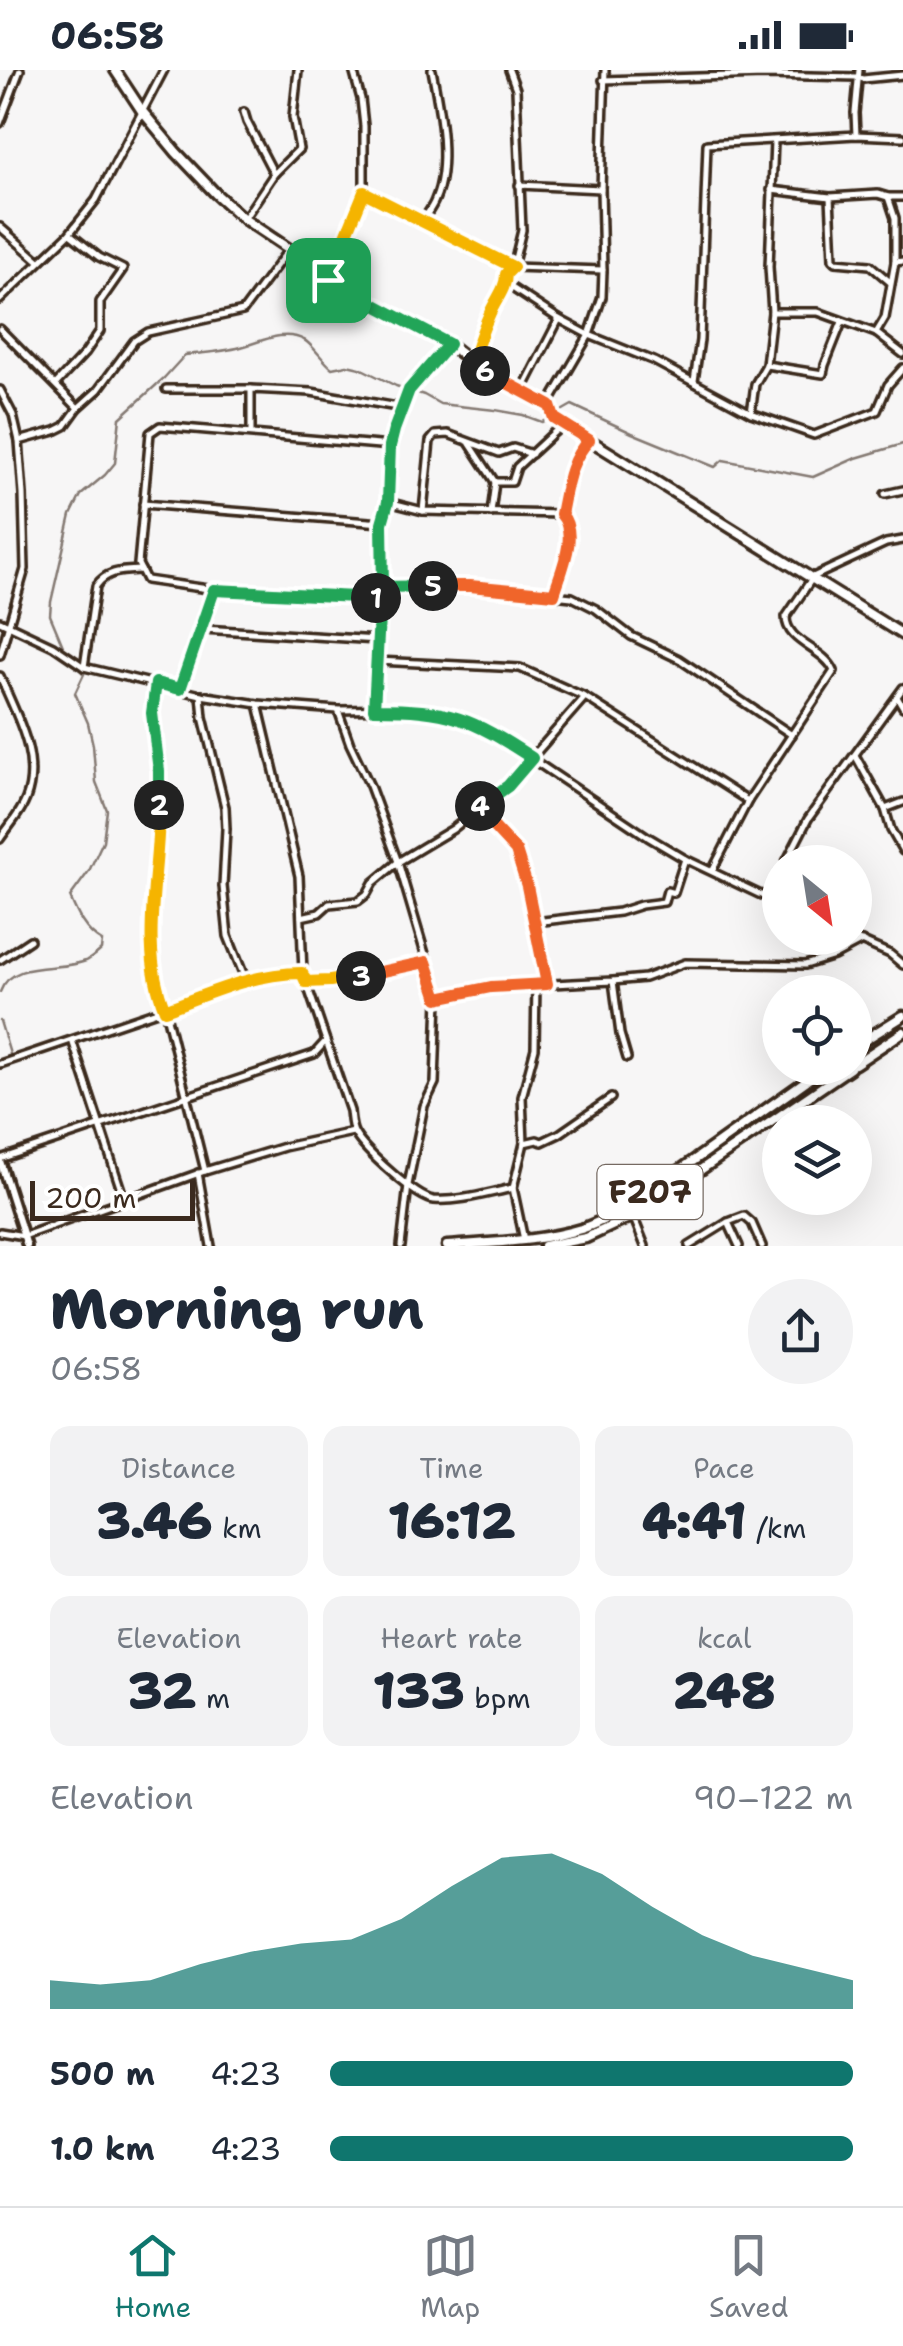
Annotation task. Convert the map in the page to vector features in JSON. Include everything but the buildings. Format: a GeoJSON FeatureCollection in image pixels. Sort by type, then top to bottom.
{"type":"FeatureCollection","features":[{"type":"Feature","properties":{"kind":"main road"},"geometry":{"type":"LineString","coordinates":[[115,70],[142,111],[190,166],[244,218],[328,280],[449,344],[473,363],[549,406],[558,420],[589,440],[903,635]]}},
{"type":"Feature","properties":{"kind":"main road"},"geometry":{"type":"LineString","coordinates":[[872,1035],[903,1016]]}},
{"type":"Feature","properties":{"kind":"main road","name":"F207"},"geometry":{"type":"LineString","coordinates":[[872,1053],[903,1032]]}},
{"type":"Feature","properties":{"kind":"main road","name":"F207"},"geometry":{"type":"LineString","coordinates":[[447,1246],[524,1240],[603,1220],[631,1205],[800,1085]]}},
{"type":"Feature","properties":{"kind":"main road","name":"F207"},"geometry":{"type":"LineString","coordinates":[[544,1246],[586,1238],[633,1216],[824,1085]]}},
{"type":"Feature","properties":{"kind":"street"},"geometry":{"type":"LineString","coordinates":[[0,123],[20,70]]}},
{"type":"Feature","properties":{"kind":"street"},"geometry":{"type":"LineString","coordinates":[[0,300],[69,234],[96,200],[164,70]]}},
{"type":"Feature","properties":{"kind":"street"},"geometry":{"type":"LineString","coordinates":[[244,218],[274,174],[298,149],[293,116],[298,70]]}},
{"type":"Feature","properties":{"kind":"street"},"geometry":{"type":"LineString","coordinates":[[328,280],[364,192],[364,126],[353,70]]}},
{"type":"Feature","properties":{"kind":"street"},"geometry":{"type":"LineString","coordinates":[[422,222],[436,199],[442,173],[440,112],[432,70]]}},
{"type":"Feature","properties":{"kind":"street"},"geometry":{"type":"LineString","coordinates":[[473,363],[475,349],[506,284],[506,274],[513,267],[522,230],[516,89],[509,70]]}},
{"type":"Feature","properties":{"kind":"street"},"geometry":{"type":"LineString","coordinates":[[549,406],[590,334],[602,297],[606,70]]}},
{"type":"Feature","properties":{"kind":"street"},"geometry":{"type":"LineString","coordinates":[[604,80],[764,72],[858,74],[863,80],[903,76]]}},
{"type":"Feature","properties":{"kind":"street"},"geometry":{"type":"LineString","coordinates":[[856,135],[858,74]]}},
{"type":"Feature","properties":{"kind":"street"},"geometry":{"type":"LineString","coordinates":[[244,112],[274,174]]}},
{"type":"Feature","properties":{"kind":"street"},"geometry":{"type":"LineString","coordinates":[[694,381],[700,340],[707,144],[856,135],[903,137]]}},
{"type":"Feature","properties":{"kind":"street"},"geometry":{"type":"LineString","coordinates":[[750,413],[755,384],[766,365],[772,312],[768,266],[774,140]]}},
{"type":"Feature","properties":{"kind":"street"},"geometry":{"type":"LineString","coordinates":[[519,185],[601,190]]}},
{"type":"Feature","properties":{"kind":"street"},"geometry":{"type":"LineString","coordinates":[[771,190],[830,197],[903,196]]}},
{"type":"Feature","properties":{"kind":"street"},"geometry":{"type":"LineString","coordinates":[[364,192],[513,267],[603,270]]}},
{"type":"Feature","properties":{"kind":"street"},"geometry":{"type":"LineString","coordinates":[[830,197],[833,260],[870,265],[890,282]]}},
{"type":"Feature","properties":{"kind":"street"},"geometry":{"type":"LineString","coordinates":[[876,333],[885,318],[890,282],[899,261],[888,197]]}},
{"type":"Feature","properties":{"kind":"street"},"geometry":{"type":"LineString","coordinates":[[0,226],[40,261]]}},
{"type":"Feature","properties":{"kind":"street"},"geometry":{"type":"LineString","coordinates":[[56,384],[100,331],[100,302],[123,269],[69,234]]}},
{"type":"Feature","properties":{"kind":"street"},"geometry":{"type":"LineString","coordinates":[[19,441],[65,426],[134,341],[148,332],[242,312],[289,249]]}},
{"type":"Feature","properties":{"kind":"street"},"geometry":{"type":"LineString","coordinates":[[506,284],[559,319],[654,361],[750,413],[814,435],[877,411],[888,385],[903,368]]}},
{"type":"Feature","properties":{"kind":"street"},"geometry":{"type":"LineString","coordinates":[[772,312],[818,312],[876,333],[903,354]]}},
{"type":"Feature","properties":{"kind":"street"},"geometry":{"type":"LineString","coordinates":[[521,392],[559,319]]}},
{"type":"Feature","properties":{"kind":"street"},"geometry":{"type":"LineString","coordinates":[[766,365],[823,374],[842,322]]}},
{"type":"Feature","properties":{"kind":"street"},"geometry":{"type":"LineString","coordinates":[[0,329],[78,408]]}},
{"type":"Feature","properties":{"kind":"street"},"geometry":{"type":"LineString","coordinates":[[374,709],[383,587],[382,523],[388,502],[390,446],[409,390],[449,344]]}},
{"type":"Feature","properties":{"kind":"street"},"geometry":{"type":"LineString","coordinates":[[251,388],[251,432]]}},
{"type":"Feature","properties":{"kind":"street"},"geometry":{"type":"LineString","coordinates":[[166,389],[311,392],[404,408]]}},
{"type":"Feature","properties":{"kind":"street"},"geometry":{"type":"LineString","coordinates":[[0,390],[19,441],[25,569],[0,655]]}},
{"type":"Feature","properties":{"kind":"street"},"geometry":{"type":"LineString","coordinates":[[495,482],[512,482],[517,466],[562,427],[558,420]]}},
{"type":"Feature","properties":{"kind":"street"},"geometry":{"type":"LineString","coordinates":[[380,598],[214,590],[146,580],[138,564],[150,434],[154,428],[251,432],[390,446]]}},
{"type":"Feature","properties":{"kind":"street"},"geometry":{"type":"LineString","coordinates":[[423,511],[430,441],[434,435],[448,434],[499,453],[513,448],[532,454]]}},
{"type":"Feature","properties":{"kind":"street"},"geometry":{"type":"LineString","coordinates":[[554,594],[567,552],[568,524],[561,514],[570,470],[589,440]]}},
{"type":"Feature","properties":{"kind":"street"},"geometry":{"type":"LineString","coordinates":[[470,444],[495,482],[492,513]]}},
{"type":"Feature","properties":{"kind":"street"},"geometry":{"type":"LineString","coordinates":[[885,494],[903,490]]}},
{"type":"Feature","properties":{"kind":"street"},"geometry":{"type":"LineString","coordinates":[[388,502],[423,511],[561,514]]}},
{"type":"Feature","properties":{"kind":"street"},"geometry":{"type":"LineString","coordinates":[[143,504],[382,523]]}},
{"type":"Feature","properties":{"kind":"street"},"geometry":{"type":"LineString","coordinates":[[712,871],[748,800],[834,671],[830,660],[788,631],[786,617],[812,577],[886,543],[903,540]]}},
{"type":"Feature","properties":{"kind":"street"},"geometry":{"type":"LineString","coordinates":[[83,667],[96,586],[118,572],[141,570]]}},
{"type":"Feature","properties":{"kind":"street"},"geometry":{"type":"LineString","coordinates":[[383,587],[470,586],[572,597],[596,609],[631,636],[679,659],[792,735]]}},
{"type":"Feature","properties":{"kind":"street"},"geometry":{"type":"LineString","coordinates":[[180,689],[214,590]]}},
{"type":"Feature","properties":{"kind":"street"},"geometry":{"type":"LineString","coordinates":[[0,621],[53,646],[83,667],[201,696],[338,710],[440,712],[465,720],[487,729],[648,837],[762,896]]}},
{"type":"Feature","properties":{"kind":"street"},"geometry":{"type":"LineString","coordinates":[[202,629],[378,640]]}},
{"type":"Feature","properties":{"kind":"street"},"geometry":{"type":"LineString","coordinates":[[376,661],[520,668],[584,697],[748,800]]}},
{"type":"Feature","properties":{"kind":"street"},"geometry":{"type":"LineString","coordinates":[[0,676],[29,748],[30,773],[26,799],[0,839]]}},
{"type":"Feature","properties":{"kind":"street"},"geometry":{"type":"LineString","coordinates":[[156,683],[152,713],[159,771],[159,821],[153,974],[186,1096],[202,1172],[211,1246]]}},
{"type":"Feature","properties":{"kind":"street"},"geometry":{"type":"LineString","coordinates":[[795,845],[808,820],[903,688]]}},
{"type":"Feature","properties":{"kind":"street"},"geometry":{"type":"LineString","coordinates":[[201,696],[225,806],[228,936],[246,980]]}},
{"type":"Feature","properties":{"kind":"street"},"geometry":{"type":"LineString","coordinates":[[301,917],[319,914],[330,904],[358,900],[398,862],[453,829],[508,786],[584,697]]}},
{"type":"Feature","properties":{"kind":"street"},"geometry":{"type":"LineString","coordinates":[[897,697],[903,707]]}},
{"type":"Feature","properties":{"kind":"street"},"geometry":{"type":"LineString","coordinates":[[258,704],[299,876],[302,973],[350,1111],[352,1132],[375,1158],[420,1196],[434,1200],[469,1197],[513,1188]]}},
{"type":"Feature","properties":{"kind":"street"},"geometry":{"type":"LineString","coordinates":[[338,710],[398,862],[438,998],[434,1082],[424,1106],[400,1246]]}},
{"type":"Feature","properties":{"kind":"street"},"geometry":{"type":"LineString","coordinates":[[855,756],[903,851]]}},
{"type":"Feature","properties":{"kind":"street"},"geometry":{"type":"LineString","coordinates":[[885,810],[903,802]]}},
{"type":"Feature","properties":{"kind":"street"},"geometry":{"type":"LineString","coordinates":[[477,809],[516,851],[547,984]]}},
{"type":"Feature","properties":{"kind":"street"},"geometry":{"type":"LineString","coordinates":[[534,922],[619,912],[664,902],[668,891],[674,893],[686,858]]}},
{"type":"Feature","properties":{"kind":"street"},"geometry":{"type":"LineString","coordinates":[[0,960],[30,940]]}},
{"type":"Feature","properties":{"kind":"street"},"geometry":{"type":"LineString","coordinates":[[872,946],[903,965]]}},
{"type":"Feature","properties":{"kind":"street"},"geometry":{"type":"LineString","coordinates":[[438,998],[491,987],[645,978],[685,963],[805,965],[835,955]]}},
{"type":"Feature","properties":{"kind":"street"},"geometry":{"type":"LineString","coordinates":[[306,982],[355,977],[426,962]]}},
{"type":"Feature","properties":{"kind":"street"},"geometry":{"type":"LineString","coordinates":[[0,1064],[246,980],[302,973]]}},
{"type":"Feature","properties":{"kind":"street"},"geometry":{"type":"LineString","coordinates":[[612,981],[627,1058]]}},
{"type":"Feature","properties":{"kind":"street"},"geometry":{"type":"LineString","coordinates":[[524,1240],[513,1188],[524,1143],[522,1097],[534,1048],[536,984]]}},
{"type":"Feature","properties":{"kind":"street"},"geometry":{"type":"LineString","coordinates":[[72,1040],[124,1199]]}},
{"type":"Feature","properties":{"kind":"street"},"geometry":{"type":"LineString","coordinates":[[27,1246],[0,1160],[314,1054],[325,1042]]}},
{"type":"Feature","properties":{"kind":"street"},"geometry":{"type":"LineString","coordinates":[[524,1143],[542,1142],[559,1134],[612,1098]]}},
{"type":"Feature","properties":{"kind":"street"},"geometry":{"type":"LineString","coordinates":[[0,1232],[24,1236],[202,1172],[284,1147],[352,1132]]}},
{"type":"Feature","properties":{"kind":"street"},"geometry":{"type":"LineString","coordinates":[[633,1216],[645,1246]]}},
{"type":"Feature","properties":{"kind":"street"},"geometry":{"type":"LineString","coordinates":[[689,1246],[744,1216],[752,1223],[762,1246]]}},
{"type":"Feature","properties":{"kind":"street"},"geometry":{"type":"LineString","coordinates":[[728,1222],[739,1246]]}},
{"type":"Feature","properties":{"kind":"waterway"},"geometry":{"type":"LineString","coordinates":[[65,651],[50,615],[71,515],[81,495],[115,463],[120,418],[185,355],[234,349],[280,336],[296,337],[307,342],[332,368],[360,368],[440,404],[495,410],[542,422],[572,405],[715,467],[723,460],[813,477],[856,458],[903,444]]}},
{"type":"Feature","properties":{"kind":"waterway"},"geometry":{"type":"LineString","coordinates":[[0,992],[15,974],[77,964],[101,950],[102,941],[86,928],[70,897],[89,871],[103,841],[107,810],[96,782],[88,723],[75,693],[84,674],[68,658]]}},
{"type":"Feature","properties":{"kind":"waterway"},"geometry":{"type":"LineString","coordinates":[[0,1021],[10,1054]]}},
{"type":"Feature","properties":{"kind":"route"},"geometry":{"type":"LineString","coordinates":[[328,280],[364,192],[513,267],[506,274],[506,284],[475,349],[473,363],[550,406],[554,418],[589,440],[570,470],[561,514],[568,524],[567,552],[554,594],[470,586],[383,587],[380,598],[374,709],[440,712],[487,729],[532,758],[508,786],[477,809],[516,851],[547,984],[491,987],[438,998],[426,962],[330,981],[306,982],[302,973],[278,973],[246,980],[165,1010],[153,974],[159,821],[159,771],[152,713],[156,683],[180,689],[214,590],[380,598],[382,523],[388,502],[394,430],[409,390],[449,344],[328,280]]}}]}
